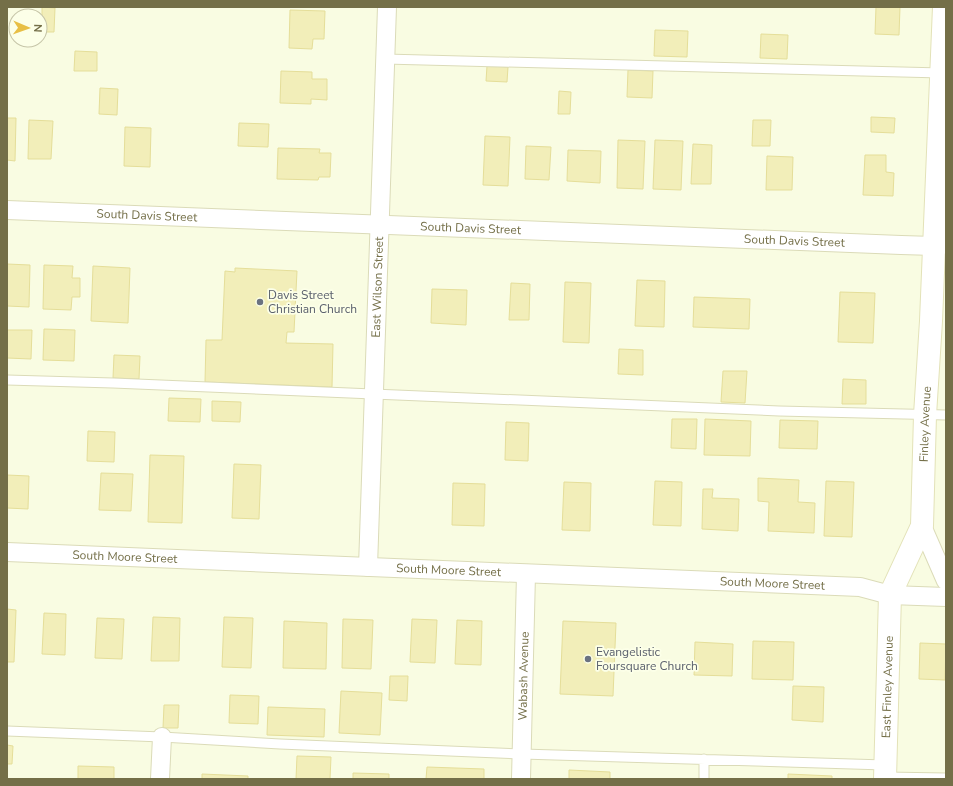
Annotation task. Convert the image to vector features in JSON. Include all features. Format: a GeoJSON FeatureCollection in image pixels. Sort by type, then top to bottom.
{"type":"FeatureCollection","features":[{"type":"Feature","properties":{"kind":"main road"},"geometry":{"type":"LineString","coordinates":[[940,245],[944,7]]}},
{"type":"Feature","properties":{"kind":"main road","name":"Finley Avenue"},"geometry":{"type":"LineString","coordinates":[[890,595],[922,526],[935,415],[931,321],[940,245]]}},
{"type":"Feature","properties":{"kind":"main road","name":"East Finley Avenue"},"geometry":{"type":"LineString","coordinates":[[885,774],[890,595]]}},
{"type":"Feature","properties":{"kind":"street","name":"East Wilson Street"},"geometry":{"type":"LineString","coordinates":[[368,567],[387,7]]}},
{"type":"Feature","properties":{"kind":"street","name":"South Davis Street"},"geometry":{"type":"LineString","coordinates":[[7,210],[940,245]]}},
{"type":"Feature","properties":{"kind":"street"},"geometry":{"type":"LineString","coordinates":[[922,526],[946,581]]}},
{"type":"Feature","properties":{"kind":"street","name":"South Moore Street"},"geometry":{"type":"LineString","coordinates":[[7,552],[860,587],[890,595],[946,597]]}},
{"type":"Feature","properties":{"kind":"street","name":"Wabash Avenue"},"geometry":{"type":"LineString","coordinates":[[521,779],[526,574]]}},
{"type":"Feature","properties":{"kind":"street"},"geometry":{"type":"LineString","coordinates":[[160,779],[162,737]]}},
{"type":"Feature","properties":{"kind":"lane"},"geometry":{"type":"LineString","coordinates":[[385,59],[943,74]]}},
{"type":"Feature","properties":{"kind":"lane"},"geometry":{"type":"LineString","coordinates":[[7,380],[129,383],[779,411],[935,415]]}},
{"type":"Feature","properties":{"kind":"lane"},"geometry":{"type":"LineString","coordinates":[[7,731],[522,754],[704,759],[946,778]]}},
{"type":"Feature","properties":{"kind":"lane"},"geometry":{"type":"LineString","coordinates":[[704,759],[704,779]]}},
{"type":"Feature","properties":{"kind":"building"},"geometry":{"type":"Polygon","coordinates":[[[42,7],[55,8],[54,32],[48,32],[48,8],[42,7]]]}},
{"type":"Feature","properties":{"kind":"building"},"geometry":{"type":"Polygon","coordinates":[[[876,7],[900,7],[899,35],[875,34],[876,7]]]}},
{"type":"Feature","properties":{"kind":"building"},"geometry":{"type":"Polygon","coordinates":[[[290,10],[325,11],[324,39],[313,39],[312,49],[289,48],[290,10]]]}},
{"type":"Feature","properties":{"kind":"building"},"geometry":{"type":"Polygon","coordinates":[[[655,30],[688,31],[687,57],[654,56],[655,30]]]}},
{"type":"Feature","properties":{"kind":"building"},"geometry":{"type":"Polygon","coordinates":[[[761,34],[788,35],[787,59],[760,58],[761,34]]]}},
{"type":"Feature","properties":{"kind":"building"},"geometry":{"type":"Polygon","coordinates":[[[75,51],[97,52],[97,71],[74,71],[75,51]]]}},
{"type":"Feature","properties":{"kind":"building"},"geometry":{"type":"Polygon","coordinates":[[[487,66],[508,67],[507,82],[486,81],[487,66]]]}},
{"type":"Feature","properties":{"kind":"building"},"geometry":{"type":"Polygon","coordinates":[[[628,70],[653,71],[652,98],[627,97],[628,70]]]}},
{"type":"Feature","properties":{"kind":"building"},"geometry":{"type":"Polygon","coordinates":[[[281,71],[312,72],[312,79],[327,79],[327,100],[311,99],[311,104],[280,103],[281,71]]]}},
{"type":"Feature","properties":{"kind":"building"},"geometry":{"type":"Polygon","coordinates":[[[100,88],[118,89],[117,115],[99,114],[100,88]]]}},
{"type":"Feature","properties":{"kind":"building"},"geometry":{"type":"Polygon","coordinates":[[[559,91],[571,92],[570,114],[558,114],[559,91]]]}},
{"type":"Feature","properties":{"kind":"building"},"geometry":{"type":"Polygon","coordinates":[[[871,117],[895,118],[894,133],[871,132],[871,117]]]}},
{"type":"Feature","properties":{"kind":"building"},"geometry":{"type":"Polygon","coordinates":[[[7,118],[16,118],[15,161],[7,160],[7,118]]]}},
{"type":"Feature","properties":{"kind":"building"},"geometry":{"type":"Polygon","coordinates":[[[29,120],[53,121],[51,159],[28,159],[29,120]]]}},
{"type":"Feature","properties":{"kind":"building"},"geometry":{"type":"Polygon","coordinates":[[[753,120],[771,120],[770,146],[752,146],[753,120]]]}},
{"type":"Feature","properties":{"kind":"building"},"geometry":{"type":"Polygon","coordinates":[[[239,123],[269,124],[268,147],[238,146],[239,123]]]}},
{"type":"Feature","properties":{"kind":"building"},"geometry":{"type":"Polygon","coordinates":[[[125,127],[151,128],[150,167],[124,166],[125,127]]]}},
{"type":"Feature","properties":{"kind":"building"},"geometry":{"type":"Polygon","coordinates":[[[485,136],[510,137],[508,186],[483,185],[485,136]]]}},
{"type":"Feature","properties":{"kind":"building"},"geometry":{"type":"Polygon","coordinates":[[[618,140],[645,141],[643,189],[617,188],[618,140]]]}},
{"type":"Feature","properties":{"kind":"building"},"geometry":{"type":"Polygon","coordinates":[[[655,140],[683,141],[681,190],[653,189],[655,140]]]}},
{"type":"Feature","properties":{"kind":"building"},"geometry":{"type":"Polygon","coordinates":[[[693,144],[712,145],[711,184],[691,184],[693,144]]]}},
{"type":"Feature","properties":{"kind":"building"},"geometry":{"type":"Polygon","coordinates":[[[526,146],[551,147],[549,180],[525,179],[526,146]]]}},
{"type":"Feature","properties":{"kind":"building"},"geometry":{"type":"Polygon","coordinates":[[[278,148],[320,149],[319,153],[331,153],[330,177],[319,177],[318,180],[277,179],[278,148]]]}},
{"type":"Feature","properties":{"kind":"building"},"geometry":{"type":"Polygon","coordinates":[[[568,150],[601,151],[600,183],[567,181],[568,150]]]}},
{"type":"Feature","properties":{"kind":"building"},"geometry":{"type":"Polygon","coordinates":[[[865,155],[886,155],[886,172],[894,173],[893,196],[863,195],[865,155]]]}},
{"type":"Feature","properties":{"kind":"building"},"geometry":{"type":"Polygon","coordinates":[[[767,156],[793,157],[792,190],[766,190],[767,156]]]}},
{"type":"Feature","properties":{"kind":"building"},"geometry":{"type":"Polygon","coordinates":[[[7,264],[30,265],[29,307],[7,306],[7,264]]]}},
{"type":"Feature","properties":{"kind":"building"},"geometry":{"type":"Polygon","coordinates":[[[44,265],[73,266],[72,278],[80,278],[80,297],[72,297],[71,310],[43,309],[44,265]]]}},
{"type":"Feature","properties":{"kind":"building"},"geometry":{"type":"Polygon","coordinates":[[[93,266],[130,268],[128,323],[91,321],[93,266]]]}},
{"type":"Feature","properties":{"kind":"building","name":"Davis Street Christian Church"},"geometry":{"type":"Polygon","coordinates":[[[235,268],[297,271],[294,332],[287,332],[286,343],[333,344],[332,387],[205,382],[206,340],[222,340],[225,271],[235,272],[235,268]]]}},
{"type":"Feature","properties":{"kind":"building"},"geometry":{"type":"Polygon","coordinates":[[[637,280],[665,281],[664,327],[635,326],[637,280]]]}},
{"type":"Feature","properties":{"kind":"building"},"geometry":{"type":"Polygon","coordinates":[[[565,282],[591,283],[589,343],[563,342],[565,282]]]}},
{"type":"Feature","properties":{"kind":"building"},"geometry":{"type":"Polygon","coordinates":[[[511,283],[530,284],[529,320],[509,320],[511,283]]]}},
{"type":"Feature","properties":{"kind":"building"},"geometry":{"type":"Polygon","coordinates":[[[432,289],[467,290],[466,325],[431,323],[432,289]]]}},
{"type":"Feature","properties":{"kind":"building"},"geometry":{"type":"Polygon","coordinates":[[[840,292],[875,293],[873,343],[838,342],[840,292]]]}},
{"type":"Feature","properties":{"kind":"building"},"geometry":{"type":"Polygon","coordinates":[[[694,297],[750,299],[749,329],[693,327],[694,297]]]}},
{"type":"Feature","properties":{"kind":"building"},"geometry":{"type":"Polygon","coordinates":[[[44,329],[75,330],[74,361],[43,360],[44,329]]]}},
{"type":"Feature","properties":{"kind":"building"},"geometry":{"type":"Polygon","coordinates":[[[7,330],[32,330],[31,359],[7,358],[7,330]]]}},
{"type":"Feature","properties":{"kind":"building"},"geometry":{"type":"Polygon","coordinates":[[[619,349],[643,350],[643,375],[618,374],[619,349]]]}},
{"type":"Feature","properties":{"kind":"building"},"geometry":{"type":"Polygon","coordinates":[[[114,355],[140,356],[139,379],[113,378],[114,355]]]}},
{"type":"Feature","properties":{"kind":"building"},"geometry":{"type":"Polygon","coordinates":[[[723,371],[747,371],[745,403],[721,402],[723,371]]]}},
{"type":"Feature","properties":{"kind":"building"},"geometry":{"type":"Polygon","coordinates":[[[843,379],[866,380],[866,404],[842,404],[843,379]]]}},
{"type":"Feature","properties":{"kind":"building"},"geometry":{"type":"Polygon","coordinates":[[[169,398],[201,399],[200,422],[168,421],[169,398]]]}},
{"type":"Feature","properties":{"kind":"building"},"geometry":{"type":"Polygon","coordinates":[[[212,401],[241,402],[240,422],[212,421],[212,401]]]}},
{"type":"Feature","properties":{"kind":"building"},"geometry":{"type":"Polygon","coordinates":[[[672,419],[697,419],[696,449],[671,448],[672,419]]]}},
{"type":"Feature","properties":{"kind":"building"},"geometry":{"type":"Polygon","coordinates":[[[705,419],[751,421],[750,456],[704,455],[705,419]]]}},
{"type":"Feature","properties":{"kind":"building"},"geometry":{"type":"Polygon","coordinates":[[[780,420],[818,421],[817,449],[779,448],[780,420]]]}},
{"type":"Feature","properties":{"kind":"building"},"geometry":{"type":"Polygon","coordinates":[[[506,422],[529,423],[528,461],[505,460],[506,422]]]}},
{"type":"Feature","properties":{"kind":"building"},"geometry":{"type":"Polygon","coordinates":[[[88,431],[115,432],[114,462],[87,461],[88,431]]]}},
{"type":"Feature","properties":{"kind":"building"},"geometry":{"type":"Polygon","coordinates":[[[150,455],[184,456],[182,523],[148,522],[150,455]]]}},
{"type":"Feature","properties":{"kind":"building"},"geometry":{"type":"Polygon","coordinates":[[[234,464],[261,465],[259,519],[232,518],[234,464]]]}},
{"type":"Feature","properties":{"kind":"building"},"geometry":{"type":"Polygon","coordinates":[[[101,473],[133,474],[131,511],[99,510],[101,473]]]}},
{"type":"Feature","properties":{"kind":"building"},"geometry":{"type":"Polygon","coordinates":[[[7,475],[29,476],[28,509],[7,508],[7,475]]]}},
{"type":"Feature","properties":{"kind":"building"},"geometry":{"type":"Polygon","coordinates":[[[758,478],[799,480],[798,502],[815,503],[814,533],[768,531],[769,502],[758,501],[758,478]]]}},
{"type":"Feature","properties":{"kind":"building"},"geometry":{"type":"Polygon","coordinates":[[[655,481],[682,482],[681,526],[653,525],[655,481]]]}},
{"type":"Feature","properties":{"kind":"building"},"geometry":{"type":"Polygon","coordinates":[[[826,481],[854,482],[852,537],[824,536],[826,481]]]}},
{"type":"Feature","properties":{"kind":"building"},"geometry":{"type":"Polygon","coordinates":[[[564,482],[591,483],[590,531],[562,530],[564,482]]]}},
{"type":"Feature","properties":{"kind":"building"},"geometry":{"type":"Polygon","coordinates":[[[453,483],[485,484],[484,526],[452,525],[453,483]]]}},
{"type":"Feature","properties":{"kind":"building"},"geometry":{"type":"Polygon","coordinates":[[[703,489],[713,489],[712,498],[739,499],[738,531],[702,529],[703,489]]]}},
{"type":"Feature","properties":{"kind":"building"},"geometry":{"type":"Polygon","coordinates":[[[7,609],[16,610],[14,662],[7,662],[7,609]]]}},
{"type":"Feature","properties":{"kind":"building"},"geometry":{"type":"Polygon","coordinates":[[[44,613],[66,614],[65,655],[42,654],[44,613]]]}},
{"type":"Feature","properties":{"kind":"building"},"geometry":{"type":"Polygon","coordinates":[[[153,617],[180,618],[179,661],[151,661],[153,617]]]}},
{"type":"Feature","properties":{"kind":"building"},"geometry":{"type":"Polygon","coordinates":[[[224,617],[253,618],[251,668],[222,667],[224,617]]]}},
{"type":"Feature","properties":{"kind":"building"},"geometry":{"type":"Polygon","coordinates":[[[97,618],[124,619],[122,659],[95,658],[97,618]]]}},
{"type":"Feature","properties":{"kind":"building"},"geometry":{"type":"Polygon","coordinates":[[[343,619],[373,620],[371,669],[342,668],[343,619]]]}},
{"type":"Feature","properties":{"kind":"building"},"geometry":{"type":"Polygon","coordinates":[[[412,619],[437,620],[435,663],[410,662],[412,619]]]}},
{"type":"Feature","properties":{"kind":"building"},"geometry":{"type":"Polygon","coordinates":[[[457,620],[482,621],[481,665],[455,664],[457,620]]]}},
{"type":"Feature","properties":{"kind":"building"},"geometry":{"type":"Polygon","coordinates":[[[284,621],[327,623],[326,669],[283,668],[284,621]]]}},
{"type":"Feature","properties":{"kind":"building","name":"Evangelistic Foursquare Church"},"geometry":{"type":"Polygon","coordinates":[[[563,621],[616,623],[613,696],[560,694],[563,621]]]}},
{"type":"Feature","properties":{"kind":"building"},"geometry":{"type":"Polygon","coordinates":[[[753,641],[794,642],[793,680],[752,679],[753,641]]]}},
{"type":"Feature","properties":{"kind":"building"},"geometry":{"type":"Polygon","coordinates":[[[695,642],[733,644],[732,676],[694,675],[695,642]]]}},
{"type":"Feature","properties":{"kind":"building"},"geometry":{"type":"Polygon","coordinates":[[[920,643],[946,644],[945,680],[919,679],[920,643]]]}},
{"type":"Feature","properties":{"kind":"building"},"geometry":{"type":"Polygon","coordinates":[[[390,676],[408,676],[407,701],[389,700],[390,676]]]}},
{"type":"Feature","properties":{"kind":"building"},"geometry":{"type":"Polygon","coordinates":[[[793,686],[824,687],[823,722],[792,720],[793,686]]]}},
{"type":"Feature","properties":{"kind":"building"},"geometry":{"type":"Polygon","coordinates":[[[341,691],[382,693],[380,735],[339,733],[341,691]]]}},
{"type":"Feature","properties":{"kind":"building"},"geometry":{"type":"Polygon","coordinates":[[[230,695],[259,696],[258,724],[229,723],[230,695]]]}},
{"type":"Feature","properties":{"kind":"building"},"geometry":{"type":"Polygon","coordinates":[[[164,705],[179,705],[178,728],[163,728],[164,705]]]}},
{"type":"Feature","properties":{"kind":"building"},"geometry":{"type":"Polygon","coordinates":[[[268,707],[325,709],[324,737],[267,735],[268,707]]]}},
{"type":"Feature","properties":{"kind":"building"},"geometry":{"type":"Polygon","coordinates":[[[7,745],[13,746],[12,764],[7,764],[7,745]]]}},
{"type":"Feature","properties":{"kind":"building"},"geometry":{"type":"Polygon","coordinates":[[[297,756],[331,757],[330,779],[296,779],[297,756]]]}},
{"type":"Feature","properties":{"kind":"building"},"geometry":{"type":"Polygon","coordinates":[[[78,766],[114,767],[114,779],[78,779],[78,766]]]}},
{"type":"Feature","properties":{"kind":"building"},"geometry":{"type":"Polygon","coordinates":[[[427,767],[484,769],[484,779],[426,779],[427,767]]]}},
{"type":"Feature","properties":{"kind":"building"},"geometry":{"type":"Polygon","coordinates":[[[569,770],[610,772],[610,779],[569,779],[569,770]]]}},
{"type":"Feature","properties":{"kind":"building"},"geometry":{"type":"Polygon","coordinates":[[[353,773],[389,774],[389,779],[353,779],[353,773]]]}},
{"type":"Feature","properties":{"kind":"building"},"geometry":{"type":"Polygon","coordinates":[[[202,774],[248,776],[248,779],[202,779],[202,774]]]}},
{"type":"Feature","properties":{"kind":"building"},"geometry":{"type":"Polygon","coordinates":[[[788,774],[832,776],[832,779],[788,779],[788,774]]]}},
{"type":"Feature","properties":{"kind":"place","name":"Davis Street Christian Church"},"geometry":{"type":"Point","coordinates":[260,302]}},
{"type":"Feature","properties":{"kind":"place","name":"Evangelistic Foursquare Church"},"geometry":{"type":"Point","coordinates":[588,659]}}]}
